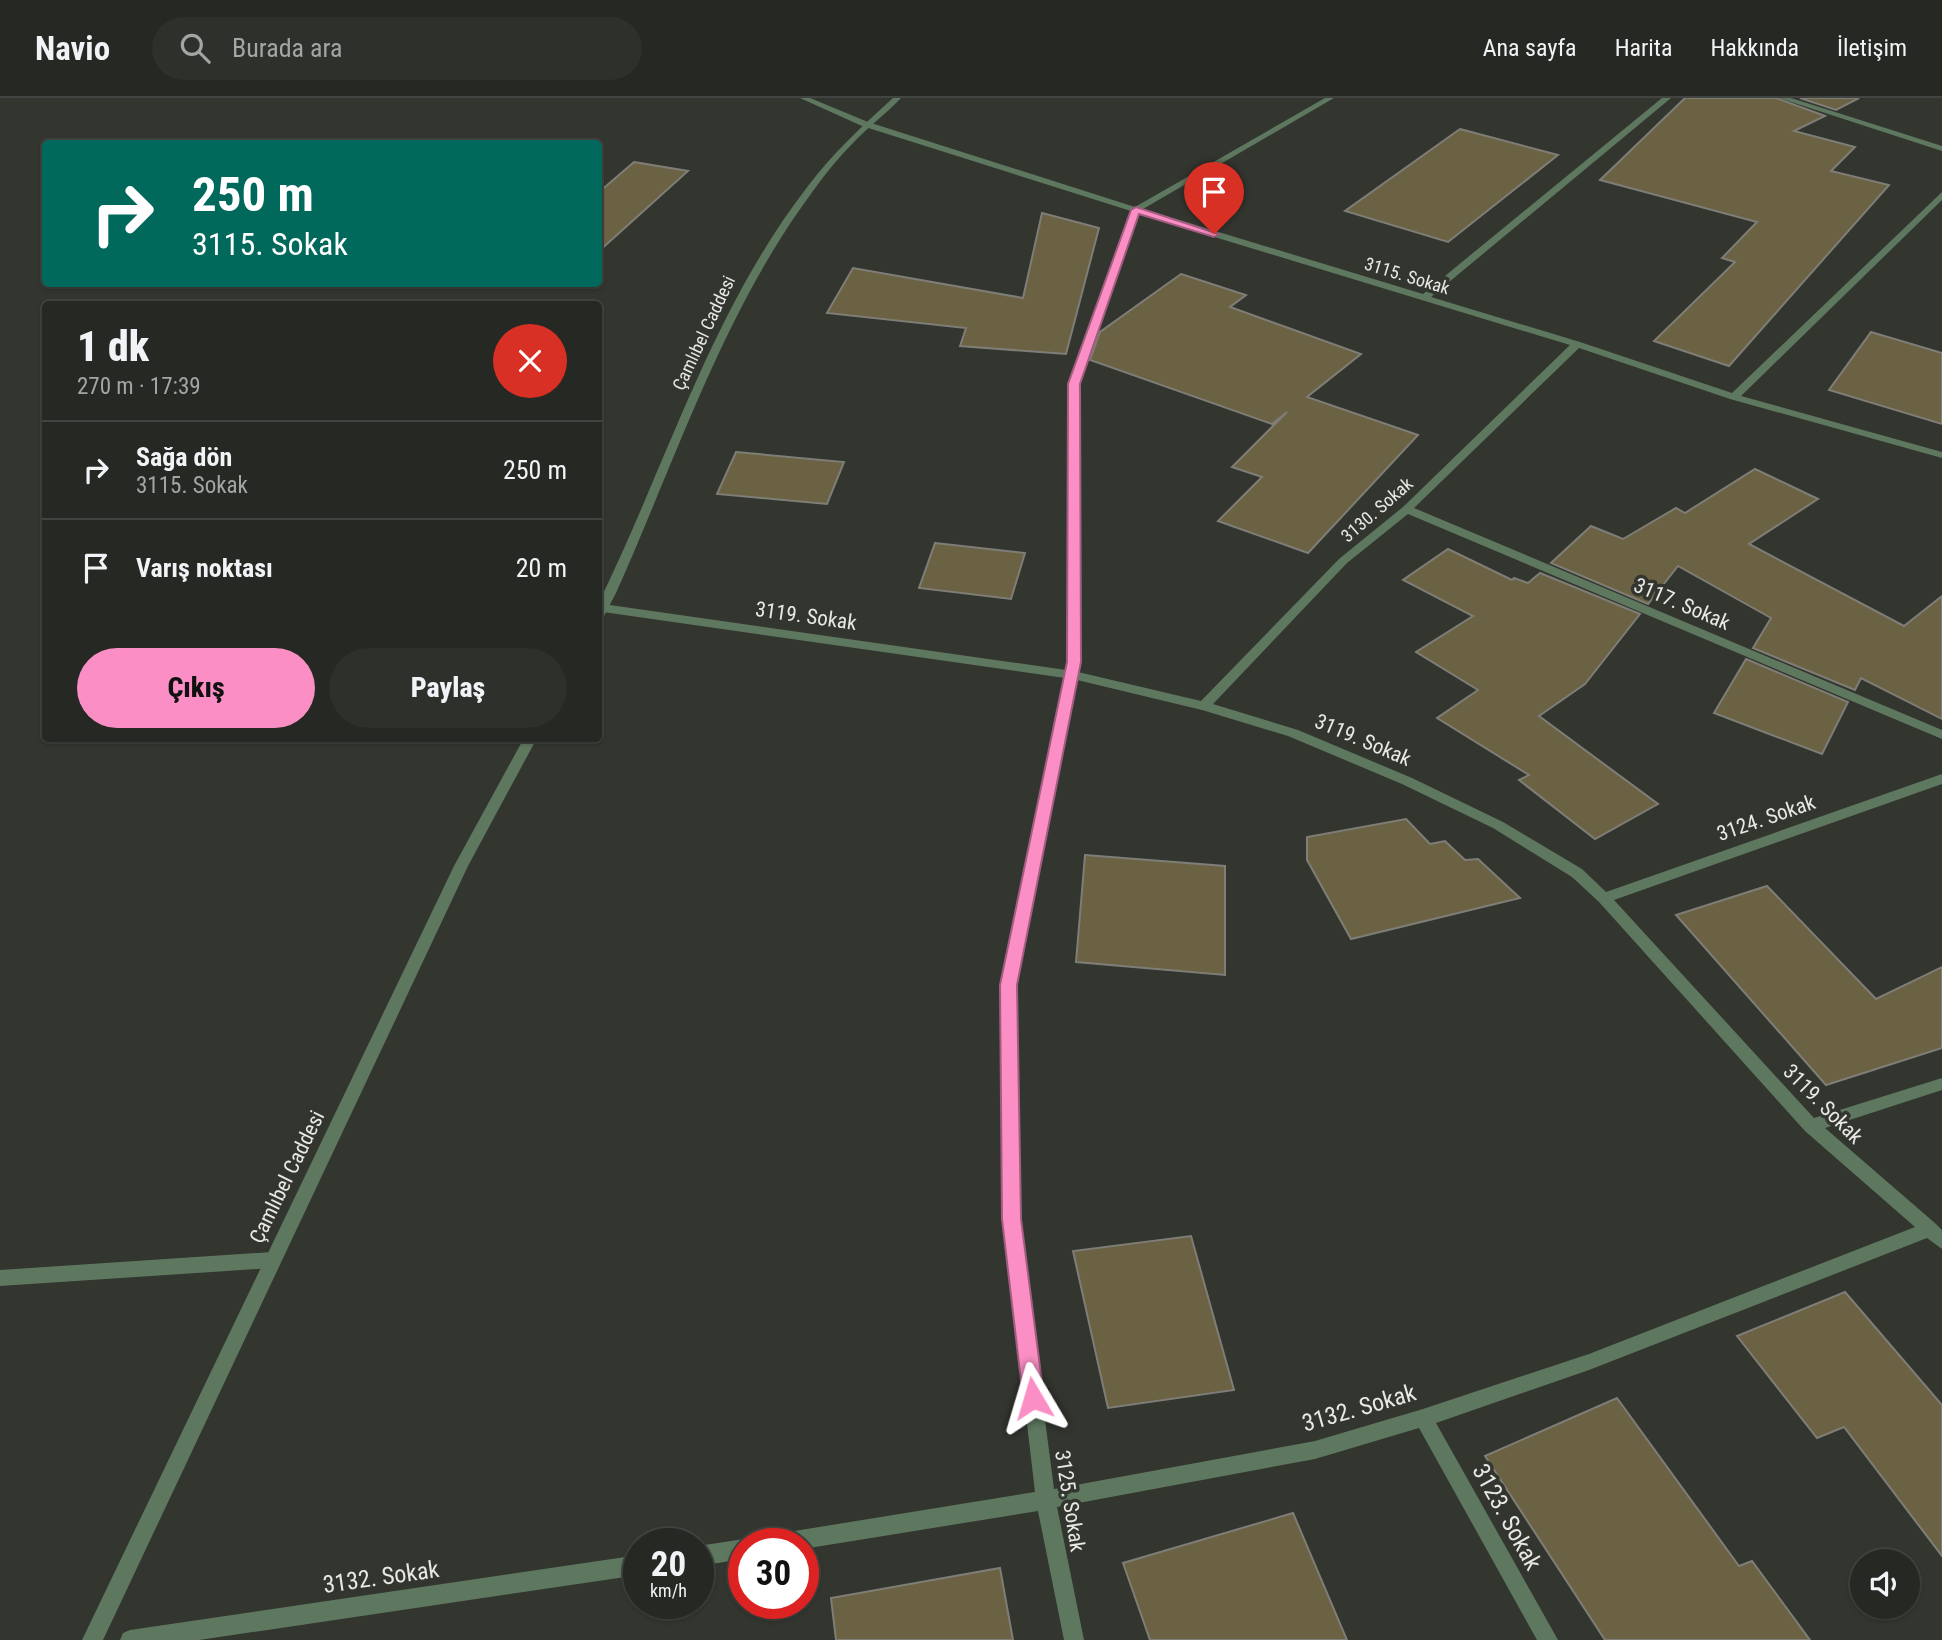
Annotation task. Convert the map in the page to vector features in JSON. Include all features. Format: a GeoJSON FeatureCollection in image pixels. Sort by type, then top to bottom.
{"type":"FeatureCollection","features":[{"type":"Feature","properties":{"kind":"street","name":"3115. Sokak"},"geometry":{"type":"LineString","coordinates":[[804,98],[865,124],[1136,210],[1577,344],[1734,397],[1942,455]]}},
{"type":"Feature","properties":{"kind":"street","name":"Çamlıbel Caddesi"},"geometry":{"type":"LineString","coordinates":[[602,610],[747,284],[796,208],[865,124],[897,98]]}},
{"type":"Feature","properties":{"kind":"street"},"geometry":{"type":"LineString","coordinates":[[1136,210],[1330,98]]}},
{"type":"Feature","properties":{"kind":"street"},"geometry":{"type":"LineString","coordinates":[[1424,298],[1667,98]]}},
{"type":"Feature","properties":{"kind":"street"},"geometry":{"type":"LineString","coordinates":[[1783,98],[1942,149]]}},
{"type":"Feature","properties":{"kind":"street"},"geometry":{"type":"LineString","coordinates":[[1734,397],[1942,195]]}},
{"type":"Feature","properties":{"kind":"street","name":"3125. Sokak"},"geometry":{"type":"LineString","coordinates":[[1074,1640],[1046,1500],[1012,1219],[1009,985],[1072,675],[1074,384],[1136,210]]}},
{"type":"Feature","properties":{"kind":"street","name":"3130. Sokak"},"geometry":{"type":"LineString","coordinates":[[1204,706],[1343,561],[1407,509],[1577,344]]}},
{"type":"Feature","properties":{"kind":"street","name":"3117. Sokak"},"geometry":{"type":"LineString","coordinates":[[1407,509],[1942,735]]}},
{"type":"Feature","properties":{"kind":"street","name":"3119. Sokak"},"geometry":{"type":"LineString","coordinates":[[602,612],[1072,675],[1204,706],[1293,733],[1407,781],[1498,825],[1577,873],[1604,898],[1811,1126],[1936,1235]]}},
{"type":"Feature","properties":{"kind":"street","name":"Çamlıbel Caddesi"},"geometry":{"type":"LineString","coordinates":[[92,1640],[461,866],[529,742]]}},
{"type":"Feature","properties":{"kind":"street","name":"3124. Sokak"},"geometry":{"type":"LineString","coordinates":[[1604,898],[1942,779]]}},
{"type":"Feature","properties":{"kind":"street"},"geometry":{"type":"LineString","coordinates":[[1811,1126],[1942,1084]]}},
{"type":"Feature","properties":{"kind":"street","name":"3132. Sokak"},"geometry":{"type":"LineString","coordinates":[[819,1537],[1046,1500],[1315,1450],[1423,1419],[1589,1362],[1936,1235]]}},
{"type":"Feature","properties":{"kind":"street"},"geometry":{"type":"LineString","coordinates":[[0,1278],[272,1260]]}},
{"type":"Feature","properties":{"kind":"street","name":"3123. Sokak"},"geometry":{"type":"LineString","coordinates":[[1423,1419],[1548,1640]]}},
{"type":"Feature","properties":{"kind":"street","name":"3132. Sokak"},"geometry":{"type":"LineString","coordinates":[[130,1640],[623,1567]]}},
{"type":"Feature","properties":{"kind":"building"},"geometry":{"type":"Polygon","coordinates":[[[1685,98],[1776,98],[1825,116],[1794,131],[1855,147],[1831,171],[1889,185],[1729,366],[1654,341],[1735,262],[1722,258],[1757,222],[1600,180],[1685,98]]]}},
{"type":"Feature","properties":{"kind":"building"},"geometry":{"type":"Polygon","coordinates":[[[1800,98],[1859,98],[1836,110],[1800,98]]]}},
{"type":"Feature","properties":{"kind":"building"},"geometry":{"type":"Polygon","coordinates":[[[1460,129],[1558,155],[1448,242],[1345,211],[1460,129]]]}},
{"type":"Feature","properties":{"kind":"building"},"geometry":{"type":"Polygon","coordinates":[[[634,162],[688,171],[602,248],[602,190],[634,162]]]}},
{"type":"Feature","properties":{"kind":"building"},"geometry":{"type":"Polygon","coordinates":[[[1042,213],[1099,228],[1066,354],[960,346],[966,328],[827,313],[853,268],[1023,298],[1042,213]]]}},
{"type":"Feature","properties":{"kind":"building"},"geometry":{"type":"Polygon","coordinates":[[[1181,274],[1246,295],[1230,307],[1361,354],[1307,397],[1418,435],[1308,553],[1218,521],[1262,477],[1232,467],[1287,412],[1272,424],[1090,360],[1100,332],[1181,274]]]}},
{"type":"Feature","properties":{"kind":"building"},"geometry":{"type":"Polygon","coordinates":[[[1871,332],[1942,353],[1942,424],[1829,390],[1871,332]]]}},
{"type":"Feature","properties":{"kind":"building"},"geometry":{"type":"Polygon","coordinates":[[[736,452],[844,462],[827,504],[717,494],[736,452]]]}},
{"type":"Feature","properties":{"kind":"building"},"geometry":{"type":"Polygon","coordinates":[[[1755,469],[1818,499],[1749,544],[1904,626],[1942,596],[1942,719],[1861,678],[1855,690],[1753,648],[1771,618],[1678,566],[1648,604],[1551,563],[1591,526],[1623,539],[1676,508],[1685,513],[1755,469]]]}},
{"type":"Feature","properties":{"kind":"building"},"geometry":{"type":"Polygon","coordinates":[[[935,543],[1025,553],[1011,599],[919,588],[935,543]]]}},
{"type":"Feature","properties":{"kind":"building"},"geometry":{"type":"Polygon","coordinates":[[[1448,549],[1512,580],[1514,578],[1528,583],[1540,573],[1640,614],[1585,684],[1539,716],[1658,804],[1595,839],[1519,780],[1529,775],[1437,718],[1478,690],[1416,652],[1473,616],[1403,580],[1448,549]]]}},
{"type":"Feature","properties":{"kind":"building"},"geometry":{"type":"Polygon","coordinates":[[[1746,659],[1848,702],[1822,754],[1714,713],[1746,659]]]}},
{"type":"Feature","properties":{"kind":"building"},"geometry":{"type":"Polygon","coordinates":[[[1406,819],[1430,844],[1445,841],[1465,860],[1478,859],[1520,898],[1351,939],[1307,860],[1307,837],[1406,819]]]}},
{"type":"Feature","properties":{"kind":"building"},"geometry":{"type":"Polygon","coordinates":[[[1085,855],[1225,866],[1225,975],[1076,962],[1085,855]]]}},
{"type":"Feature","properties":{"kind":"building"},"geometry":{"type":"Polygon","coordinates":[[[1767,886],[1876,999],[1942,967],[1942,1048],[1826,1085],[1676,915],[1767,886]]]}},
{"type":"Feature","properties":{"kind":"building"},"geometry":{"type":"Polygon","coordinates":[[[1191,1236],[1234,1390],[1108,1408],[1073,1251],[1191,1236]]]}},
{"type":"Feature","properties":{"kind":"building"},"geometry":{"type":"Polygon","coordinates":[[[1845,1292],[1942,1405],[1942,1556],[1844,1427],[1817,1438],[1737,1336],[1845,1292]]]}},
{"type":"Feature","properties":{"kind":"building"},"geometry":{"type":"Polygon","coordinates":[[[1617,1398],[1739,1566],[1752,1561],[1810,1640],[1605,1640],[1485,1456],[1617,1398]]]}},
{"type":"Feature","properties":{"kind":"building"},"geometry":{"type":"Polygon","coordinates":[[[1293,1513],[1347,1640],[1150,1640],[1123,1563],[1293,1513]]]}},
{"type":"Feature","properties":{"kind":"building"},"geometry":{"type":"Polygon","coordinates":[[[1000,1568],[1013,1640],[836,1640],[831,1598],[1000,1568]]]}},
{"type":"Feature","properties":{"kind":"route"},"geometry":{"type":"LineString","coordinates":[[1033,1398],[1012,1219],[1009,985],[1074,662],[1074,384],[1136,210],[1214,234]]}}]}
